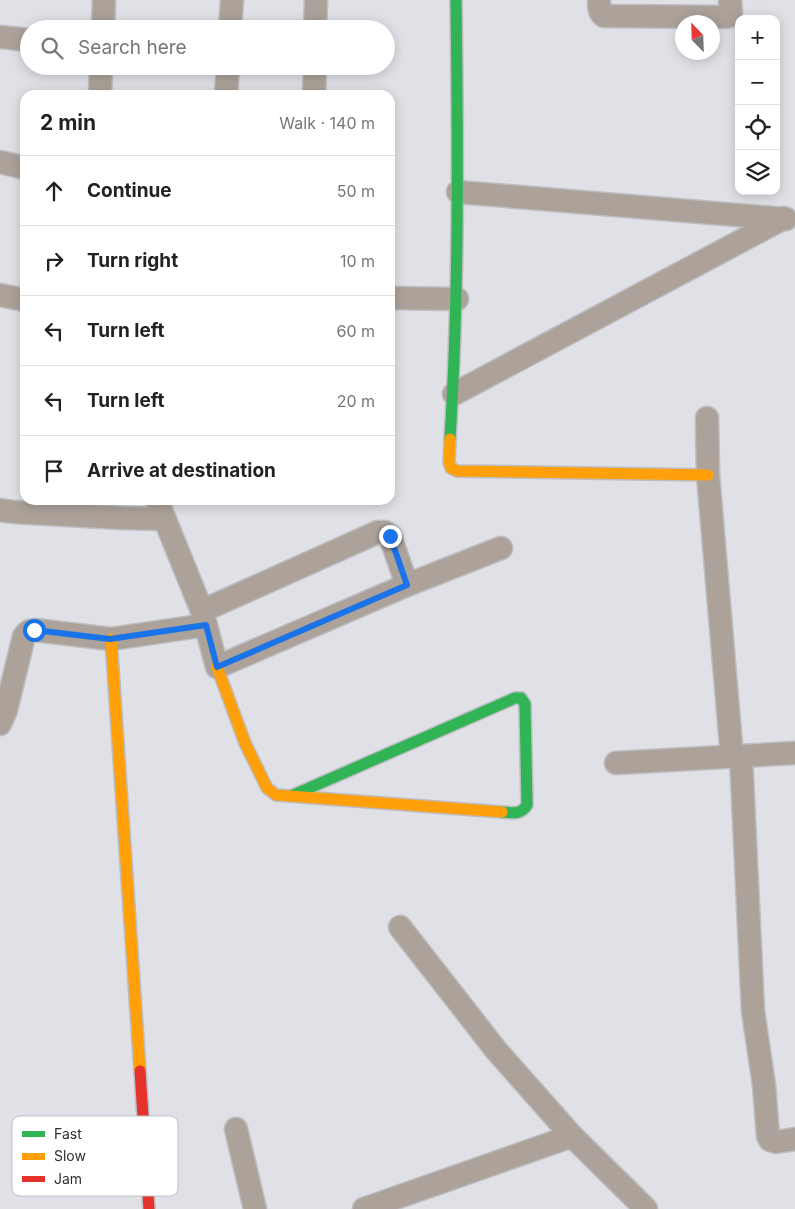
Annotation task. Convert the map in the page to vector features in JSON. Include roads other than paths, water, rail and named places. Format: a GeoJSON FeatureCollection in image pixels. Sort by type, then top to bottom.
{"type":"FeatureCollection","features":[{"type":"Feature","properties":{"kind":"street"},"geometry":{"type":"LineString","coordinates":[[103,20],[104,0]]}},
{"type":"Feature","properties":{"kind":"street"},"geometry":{"type":"LineString","coordinates":[[231,20],[232,0]]}},
{"type":"Feature","properties":{"kind":"street"},"geometry":{"type":"LineString","coordinates":[[315,20],[316,0]]}},
{"type":"Feature","properties":{"kind":"street"},"geometry":{"type":"LineString","coordinates":[[456,0],[458,192],[457,299],[450,462],[452,468],[457,471],[708,475]]}},
{"type":"Feature","properties":{"kind":"street"},"geometry":{"type":"LineString","coordinates":[[599,0],[600,10],[604,16],[727,17],[731,13],[730,0]]}},
{"type":"Feature","properties":{"kind":"street"},"geometry":{"type":"LineString","coordinates":[[0,37],[20,39]]}},
{"type":"Feature","properties":{"kind":"street"},"geometry":{"type":"LineString","coordinates":[[100,90],[101,75]]}},
{"type":"Feature","properties":{"kind":"street"},"geometry":{"type":"LineString","coordinates":[[226,90],[227,75]]}},
{"type":"Feature","properties":{"kind":"street"},"geometry":{"type":"LineString","coordinates":[[314,90],[315,75]]}},
{"type":"Feature","properties":{"kind":"street"},"geometry":{"type":"LineString","coordinates":[[0,162],[20,167]]}},
{"type":"Feature","properties":{"kind":"street"},"geometry":{"type":"LineString","coordinates":[[458,192],[790,219]]}},
{"type":"Feature","properties":{"kind":"street"},"geometry":{"type":"LineString","coordinates":[[454,394],[790,219]]}},
{"type":"Feature","properties":{"kind":"street"},"geometry":{"type":"LineString","coordinates":[[0,295],[20,299]]}},
{"type":"Feature","properties":{"kind":"street"},"geometry":{"type":"LineString","coordinates":[[395,298],[457,299]]}},
{"type":"Feature","properties":{"kind":"street"},"geometry":{"type":"LineString","coordinates":[[707,418],[708,475],[737,757],[753,1011],[764,1085],[768,1136],[770,1140],[776,1142],[795,1139]]}},
{"type":"Feature","properties":{"kind":"street"},"geometry":{"type":"LineString","coordinates":[[0,510],[122,518],[160,510],[204,618],[217,667],[245,743],[267,788],[276,795],[518,813],[524,810],[527,805],[524,704],[521,698],[515,698],[291,796]]}},
{"type":"Feature","properties":{"kind":"street"},"geometry":{"type":"LineString","coordinates":[[0,724],[6,710],[24,636],[29,631],[110,639],[204,618],[378,532],[385,532],[390,536],[407,585]]}},
{"type":"Feature","properties":{"kind":"street"},"geometry":{"type":"LineString","coordinates":[[217,667],[407,585],[501,548]]}},
{"type":"Feature","properties":{"kind":"street"},"geometry":{"type":"LineString","coordinates":[[110,639],[143,1116]]}},
{"type":"Feature","properties":{"kind":"street"},"geometry":{"type":"LineString","coordinates":[[616,763],[795,753]]}},
{"type":"Feature","properties":{"kind":"street"},"geometry":{"type":"LineString","coordinates":[[400,927],[496,1050],[572,1136],[646,1209]]}},
{"type":"Feature","properties":{"kind":"street"},"geometry":{"type":"LineString","coordinates":[[236,1129],[255,1209]]}},
{"type":"Feature","properties":{"kind":"street"},"geometry":{"type":"LineString","coordinates":[[364,1209],[572,1136]]}},
{"type":"Feature","properties":{"kind":"street"},"geometry":{"type":"LineString","coordinates":[[148,1196],[149,1209]]}}]}
